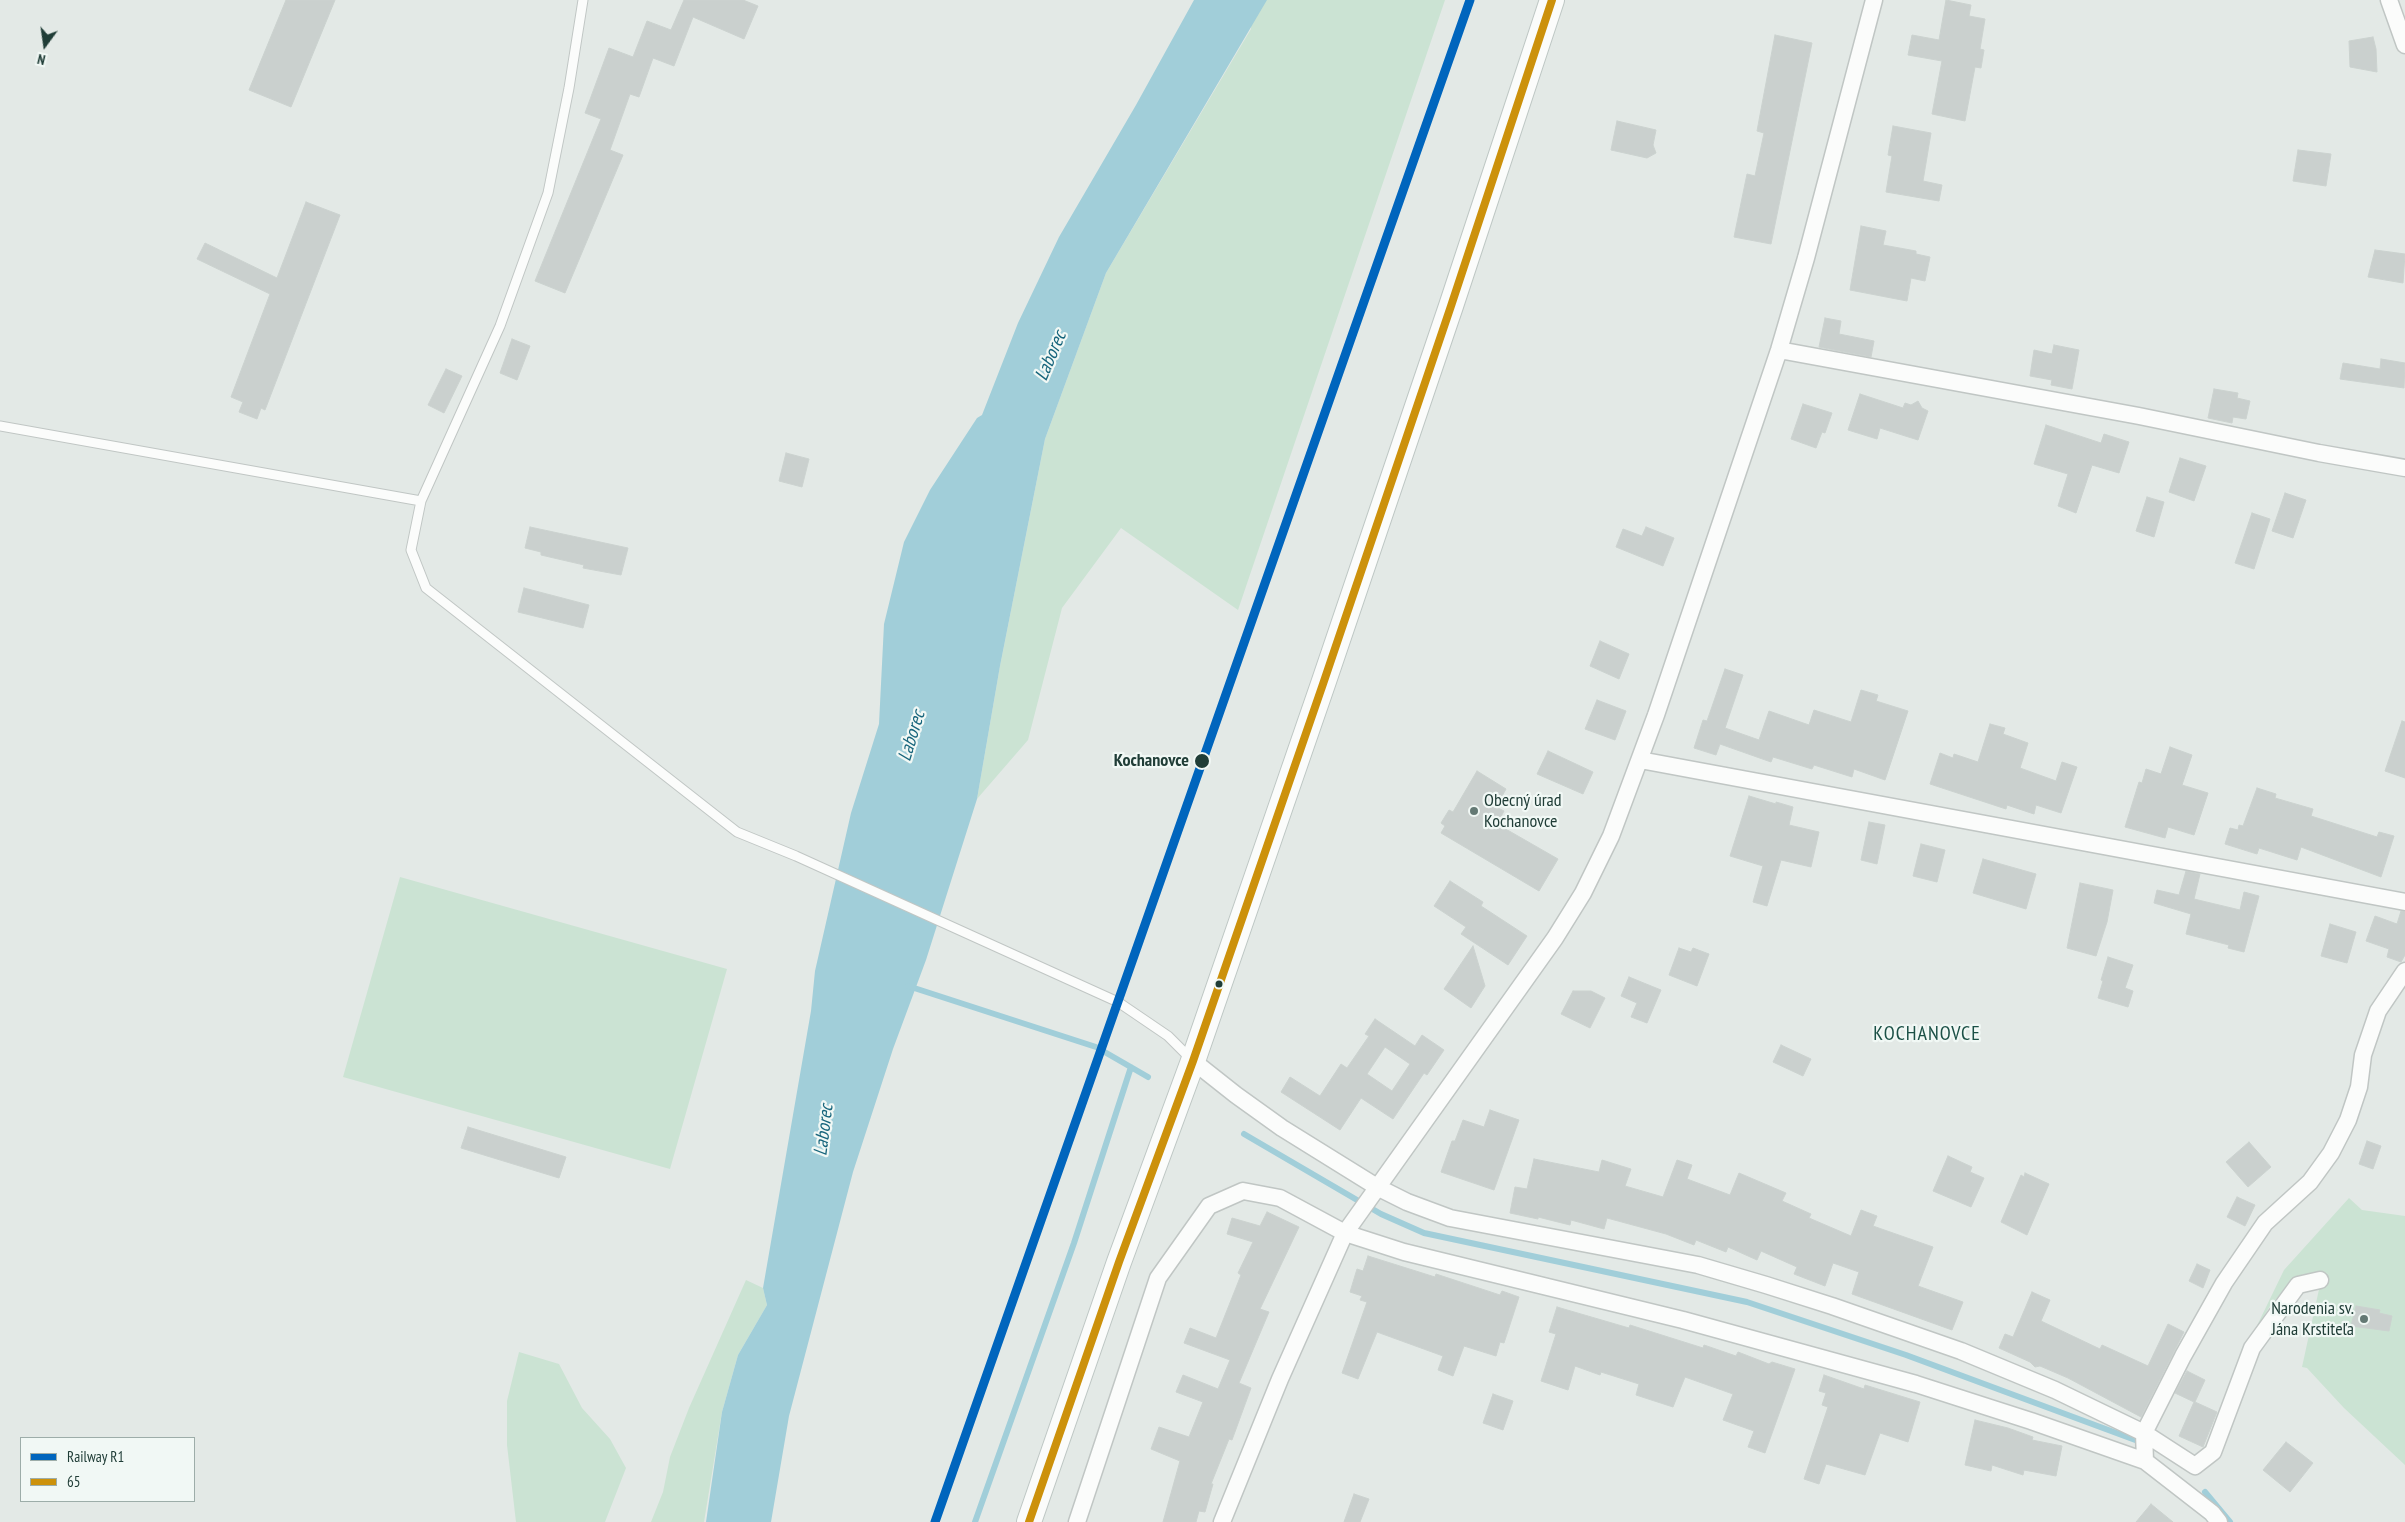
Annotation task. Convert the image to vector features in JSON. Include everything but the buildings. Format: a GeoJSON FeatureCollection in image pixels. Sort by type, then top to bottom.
{"type":"FeatureCollection","features":[{"type":"Feature","properties":{"kind":"main road"},"geometry":{"type":"LineString","coordinates":[[1029,1522],[1119,1262],[1193,1061],[1452,306],[1552,0]]}},
{"type":"Feature","properties":{"kind":"street"},"geometry":{"type":"LineString","coordinates":[[1222,1522],[1280,1379],[1345,1233],[1533,970],[1583,893],[1611,836],[1640,760],[1779,350],[1806,258],[1874,0]]}},
{"type":"Feature","properties":{"kind":"street"},"geometry":{"type":"LineString","coordinates":[[2389,0],[2405,45]]}},
{"type":"Feature","properties":{"kind":"street"},"geometry":{"type":"LineString","coordinates":[[1779,350],[2139,416],[2319,453],[2405,468]]}},
{"type":"Feature","properties":{"kind":"street"},"geometry":{"type":"LineString","coordinates":[[1640,760],[2405,902]]}},
{"type":"Feature","properties":{"kind":"street"},"geometry":{"type":"LineString","coordinates":[[2145,1461],[2144,1433],[2183,1356],[2239,1260],[2265,1223],[2310,1182],[2331,1153],[2348,1120],[2359,1087],[2363,1056],[2378,1011],[2405,971]]}},
{"type":"Feature","properties":{"kind":"street"},"geometry":{"type":"LineString","coordinates":[[1193,1061],[1236,1096],[1374,1192],[1450,1218],[1698,1265],[1766,1284],[1961,1351],[2055,1390],[2144,1433],[2195,1466],[2213,1452],[2252,1348],[2298,1285],[2320,1280]]}},
{"type":"Feature","properties":{"kind":"street"},"geometry":{"type":"LineString","coordinates":[[1077,1522],[1158,1278],[1209,1206],[1243,1191],[1280,1198],[1345,1233],[1404,1252],[1683,1320],[1916,1384],[2031,1421],[2145,1461],[2212,1513],[2219,1522]]}},
{"type":"Feature","properties":{"kind":"lane"},"geometry":{"type":"LineString","coordinates":[[583,0],[569,88],[548,193],[500,326],[422,501],[410,550],[426,588],[737,832],[796,856],[1060,974],[1118,1002],[1146,1019],[1168,1036],[1193,1061]]}},
{"type":"Feature","properties":{"kind":"lane"},"geometry":{"type":"LineString","coordinates":[[0,426],[422,501]]}},
{"type":"Feature","properties":{"kind":"green space"},"geometry":{"type":"Polygon","coordinates":[[[1247,0],[1445,0],[1238,610],[1121,528],[1062,608],[1028,740],[977,799],[1000,666],[1045,439],[1106,273],[1251,29],[1247,0]]]}},
{"type":"Feature","properties":{"kind":"green space"},"geometry":{"type":"Polygon","coordinates":[[[400,877],[727,969],[670,1169],[343,1077],[400,877]]]}},
{"type":"Feature","properties":{"kind":"green space"},"geometry":{"type":"Polygon","coordinates":[[[2349,1198],[2362,1210],[2405,1216],[2405,1465],[2344,1408],[2307,1368],[2302,1367],[2323,1271],[2302,1275],[2294,1279],[2270,1306],[2252,1336],[2284,1270],[2349,1198]]]}},
{"type":"Feature","properties":{"kind":"green space"},"geometry":{"type":"Polygon","coordinates":[[[746,1280],[763,1288],[767,1305],[738,1355],[722,1412],[704,1522],[651,1522],[663,1492],[670,1457],[689,1408],[746,1280]]]}},
{"type":"Feature","properties":{"kind":"green space"},"geometry":{"type":"Polygon","coordinates":[[[519,1352],[559,1364],[582,1408],[610,1439],[626,1468],[605,1522],[516,1522],[507,1445],[507,1401],[519,1352]]]}},
{"type":"Feature","properties":{"kind":"water","name":"Laborec"},"geometry":{"type":"Polygon","coordinates":[[[1194,0],[1267,0],[1106,273],[1045,439],[1000,666],[977,799],[926,960],[893,1049],[853,1172],[789,1416],[771,1522],[706,1522],[722,1412],[738,1355],[767,1305],[763,1288],[811,1011],[815,971],[851,813],[879,724],[884,624],[904,542],[930,490],[977,418],[982,415],[1018,323],[1059,237],[1136,105],[1194,0]]]}},
{"type":"Feature","properties":{"kind":"waterway"},"geometry":{"type":"LineString","coordinates":[[908,986],[1096,1047],[1148,1077]]}},
{"type":"Feature","properties":{"kind":"waterway"},"geometry":{"type":"LineString","coordinates":[[975,1522],[1074,1243],[1131,1067]]}},
{"type":"Feature","properties":{"kind":"waterway"},"geometry":{"type":"LineString","coordinates":[[1244,1134],[1381,1214],[1424,1233],[1747,1302],[1906,1355],[2138,1441]]}},
{"type":"Feature","properties":{"kind":"waterway"},"geometry":{"type":"LineString","coordinates":[[2205,1492],[2230,1522]]}},
{"type":"Feature","properties":{"kind":"rail line","name":"R1"},"geometry":{"type":"LineString","coordinates":[[935,1522],[1470,0]]}},
{"type":"Feature","properties":{"kind":"transit line","name":"65"},"geometry":{"type":"LineString","coordinates":[[1029,1522],[1119,1262],[1193,1061],[1323,684],[1552,0]]}},
{"type":"Feature","properties":{"kind":"place","name":"Kochanovce"},"geometry":{"type":"Point","coordinates":[1202,761]}},
{"type":"Feature","properties":{"kind":"place","name":"Obecný úrad Kochanovce"},"geometry":{"type":"Point","coordinates":[1474,811]}},
{"type":"Feature","properties":{"kind":"place","name":"Narodenia sv. Jána Krstiteľa"},"geometry":{"type":"Point","coordinates":[2364,1319]}},
{"type":"Feature","properties":{"kind":"district","name":"KOCHANOVCE"},"geometry":{"type":"Point","coordinates":[1927,1034]}}]}
